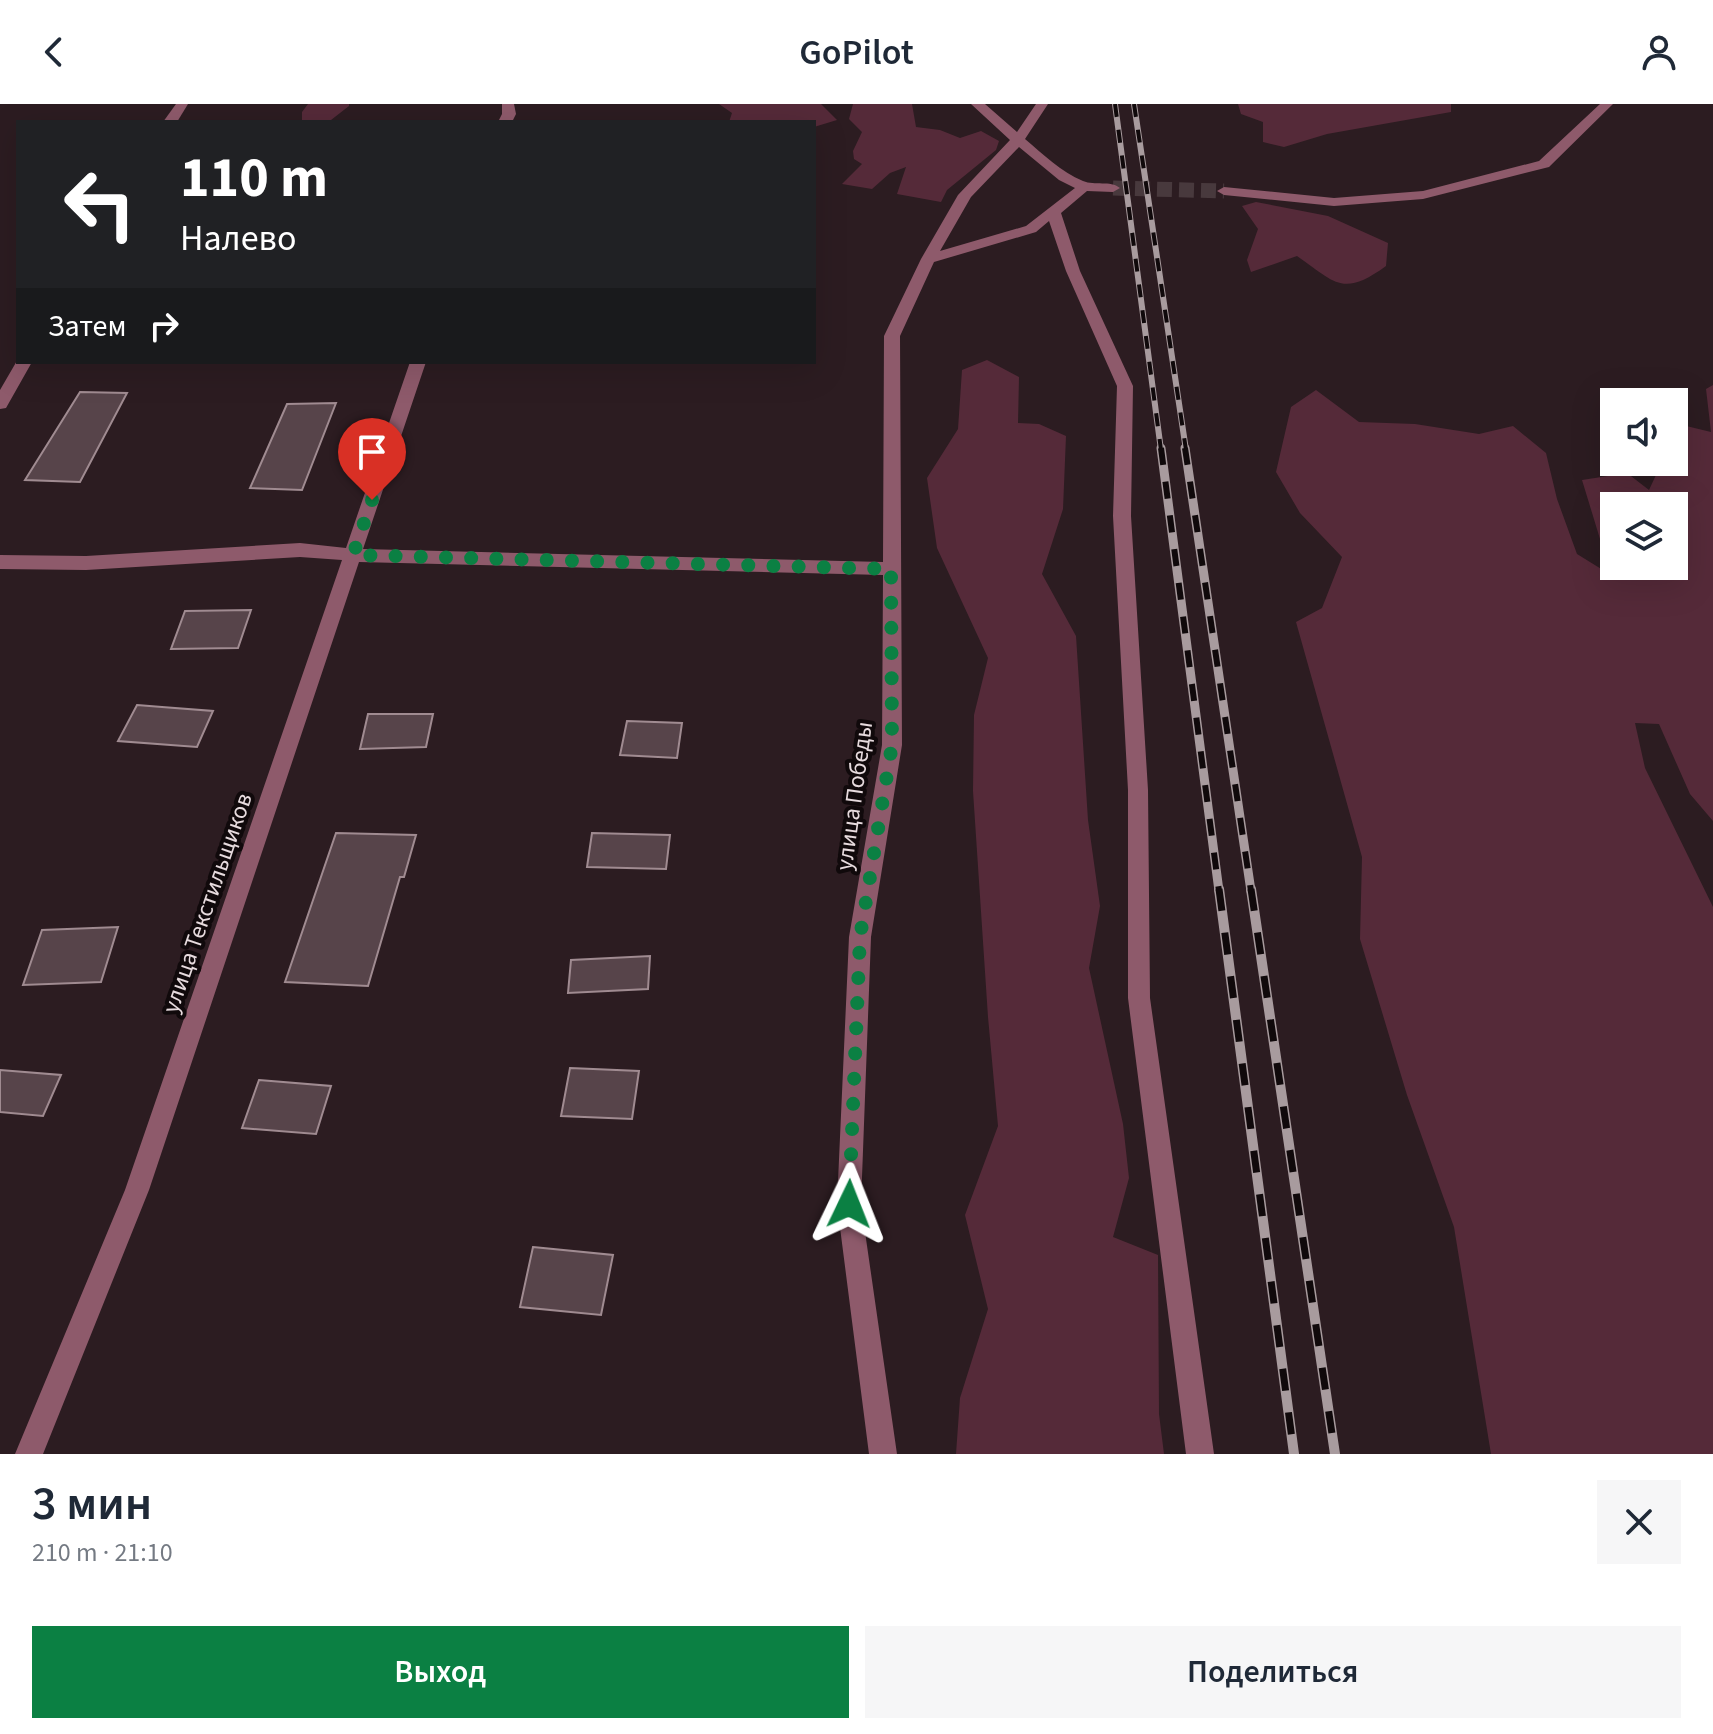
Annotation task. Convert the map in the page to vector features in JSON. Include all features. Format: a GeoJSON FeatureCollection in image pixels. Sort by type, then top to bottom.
{"type":"FeatureCollection","features":[{"type":"Feature","properties":{"kind":"street"},"geometry":{"type":"LineString","coordinates":[[977,104],[1064,177],[1084,187],[1113,188]]}},
{"type":"Feature","properties":{"kind":"street","name":"улица Победы"},"geometry":{"type":"LineString","coordinates":[[883,1454],[849,1204],[860,937],[892,745],[892,336],[928,259],[965,195],[1018,140],[1042,104]]}},
{"type":"Feature","properties":{"kind":"street"},"geometry":{"type":"LineString","coordinates":[[1224,191],[1334,202],[1438,191],[1544,164],[1607,104]]}},
{"type":"Feature","properties":{"kind":"street"},"geometry":{"type":"LineString","coordinates":[[928,259],[1031,229],[1084,187]]}},
{"type":"Feature","properties":{"kind":"street"},"geometry":{"type":"LineString","coordinates":[[1053,211],[1073,271],[1125,386],[1122,516],[1138,790],[1139,998],[1200,1454]]}},
{"type":"Feature","properties":{"kind":"street"},"geometry":{"type":"LineString","coordinates":[[0,404],[23,364]]}},
{"type":"Feature","properties":{"kind":"street","name":"улица Текстильщиков"},"geometry":{"type":"LineString","coordinates":[[29,1454],[137,1190],[417,364]]}},
{"type":"Feature","properties":{"kind":"street"},"geometry":{"type":"LineString","coordinates":[[0,562],[86,563],[300,550],[353,555],[891,569]]}},
{"type":"Feature","properties":{"kind":"shaded area"},"geometry":{"type":"Polygon","coordinates":[[[308,104],[349,104],[331,120],[302,120],[302,112],[308,104]]]}},
{"type":"Feature","properties":{"kind":"shaded area"},"geometry":{"type":"Polygon","coordinates":[[[719,104],[821,104],[837,120],[816,126],[816,120],[730,120],[732,113],[719,104]]]}},
{"type":"Feature","properties":{"kind":"shaded area"},"geometry":{"type":"Polygon","coordinates":[[[853,104],[912,104],[916,127],[940,130],[960,138],[981,131],[999,141],[996,150],[947,190],[941,202],[897,194],[906,167],[890,173],[872,189],[842,184],[862,164],[854,159],[853,151],[862,132],[849,119],[853,104]]]}},
{"type":"Feature","properties":{"kind":"shaded area"},"geometry":{"type":"Polygon","coordinates":[[[1238,104],[1451,104],[1451,112],[1327,134],[1284,147],[1263,142],[1263,122],[1241,114],[1238,104]]]}},
{"type":"Feature","properties":{"kind":"shaded area"},"geometry":{"type":"Polygon","coordinates":[[[1256,202],[1328,216],[1388,243],[1386,266],[1359,282],[1349,284],[1330,279],[1297,256],[1251,272],[1247,260],[1258,229],[1242,206],[1256,202]]]}},
{"type":"Feature","properties":{"kind":"shaded area"},"geometry":{"type":"Polygon","coordinates":[[[987,360],[1019,377],[1018,423],[1039,424],[1066,436],[1063,509],[1042,574],[1076,636],[1088,820],[1100,906],[1089,968],[1123,1124],[1129,1178],[1113,1237],[1158,1255],[1159,1414],[1164,1454],[956,1454],[960,1398],[988,1309],[965,1215],[998,1126],[973,791],[974,715],[988,658],[937,548],[927,478],[958,429],[962,370],[987,360]]]}},
{"type":"Feature","properties":{"kind":"shaded area"},"geometry":{"type":"Polygon","coordinates":[[[1713,385],[1713,821],[1690,794],[1659,724],[1635,723],[1645,768],[1713,907],[1713,1454],[1491,1454],[1454,1227],[1407,1095],[1360,939],[1362,857],[1296,622],[1322,608],[1342,557],[1300,513],[1276,472],[1291,407],[1316,390],[1359,422],[1415,424],[1479,434],[1513,426],[1546,453],[1557,499],[1577,554],[1600,568],[1600,580],[1688,580],[1688,492],[1600,492],[1600,539],[1582,480],[1631,476],[1649,490],[1656,476],[1688,476],[1688,426],[1711,432],[1706,389],[1713,385]]]}},
{"type":"Feature","properties":{"kind":"building"},"geometry":{"type":"Polygon","coordinates":[[[80,392],[127,393],[80,482],[25,480],[80,392]]]}},
{"type":"Feature","properties":{"kind":"building"},"geometry":{"type":"Polygon","coordinates":[[[336,403],[302,490],[250,488],[287,404],[336,403]]]}},
{"type":"Feature","properties":{"kind":"building"},"geometry":{"type":"Polygon","coordinates":[[[251,610],[238,648],[171,649],[185,611],[251,610]]]}},
{"type":"Feature","properties":{"kind":"building"},"geometry":{"type":"Polygon","coordinates":[[[137,705],[213,711],[197,747],[118,741],[137,705]]]}},
{"type":"Feature","properties":{"kind":"building"},"geometry":{"type":"Polygon","coordinates":[[[368,714],[433,714],[426,747],[360,749],[368,714]]]}},
{"type":"Feature","properties":{"kind":"building"},"geometry":{"type":"Polygon","coordinates":[[[627,721],[682,723],[677,758],[620,755],[627,721]]]}},
{"type":"Feature","properties":{"kind":"building"},"geometry":{"type":"Polygon","coordinates":[[[336,833],[416,835],[404,877],[400,877],[368,986],[285,982],[336,833]]]}},
{"type":"Feature","properties":{"kind":"building"},"geometry":{"type":"Polygon","coordinates":[[[592,833],[670,835],[666,869],[587,867],[592,833]]]}},
{"type":"Feature","properties":{"kind":"building"},"geometry":{"type":"Polygon","coordinates":[[[118,927],[101,982],[23,985],[42,930],[118,927]]]}},
{"type":"Feature","properties":{"kind":"building"},"geometry":{"type":"Polygon","coordinates":[[[650,956],[648,989],[568,993],[571,960],[650,956]]]}},
{"type":"Feature","properties":{"kind":"building"},"geometry":{"type":"Polygon","coordinates":[[[570,1068],[639,1071],[632,1119],[561,1116],[570,1068]]]}},
{"type":"Feature","properties":{"kind":"building"},"geometry":{"type":"Polygon","coordinates":[[[0,1070],[61,1075],[43,1116],[0,1112],[0,1070]]]}},
{"type":"Feature","properties":{"kind":"building"},"geometry":{"type":"Polygon","coordinates":[[[259,1080],[331,1086],[316,1134],[242,1128],[259,1080]]]}},
{"type":"Feature","properties":{"kind":"building"},"geometry":{"type":"Polygon","coordinates":[[[533,1247],[613,1255],[601,1315],[520,1307],[533,1247]]]}},
{"type":"Feature","properties":{"kind":"tunnel"},"geometry":{"type":"LineString","coordinates":[[1113,188],[1224,191]]}},
{"type":"Feature","properties":{"kind":"railway"},"geometry":{"type":"LineString","coordinates":[[1115,104],[1161,450]]}},
{"type":"Feature","properties":{"kind":"railway"},"geometry":{"type":"LineString","coordinates":[[1134,104],[1186,450]]}},
{"type":"Feature","properties":{"kind":"railway"},"geometry":{"type":"LineString","coordinates":[[1161,448],[1219,891]]}},
{"type":"Feature","properties":{"kind":"railway"},"geometry":{"type":"LineString","coordinates":[[1185,448],[1251,891]]}},
{"type":"Feature","properties":{"kind":"railway"},"geometry":{"type":"LineString","coordinates":[[1219,889],[1294,1454]]}},
{"type":"Feature","properties":{"kind":"railway"},"geometry":{"type":"LineString","coordinates":[[1251,889],[1335,1454]]}},
{"type":"Feature","properties":{"kind":"route"},"geometry":{"type":"LineString","coordinates":[[372,500],[353,555],[891,569],[892,745],[860,937],[849,1204]]}}]}
